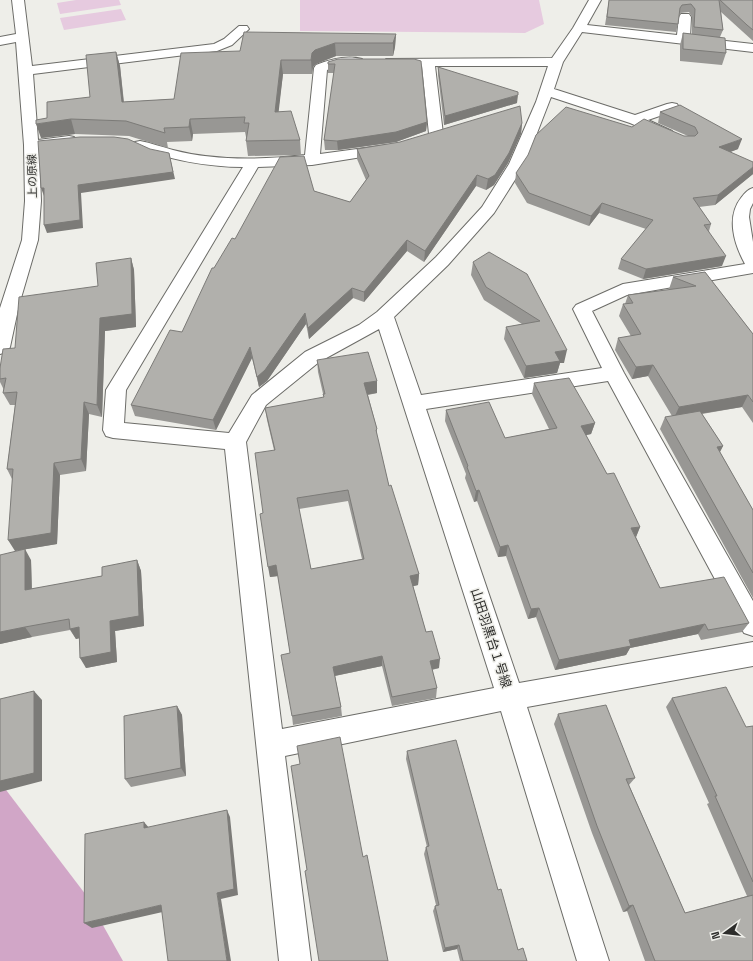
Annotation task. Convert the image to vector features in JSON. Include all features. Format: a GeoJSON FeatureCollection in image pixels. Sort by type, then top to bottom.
{"type":"FeatureCollection","features":[{"type":"Feature","properties":{"kind":"street","name":"上の原線"},"geometry":{"type":"LineString","coordinates":[[0,347],[10,305],[30,240],[32,201],[31,146],[26,71],[18,0]]}},
{"type":"Feature","properties":{"kind":"street"},"geometry":{"type":"LineString","coordinates":[[295,961],[235,442],[259,400],[312,357],[366,329],[384,316],[442,261],[488,210],[517,164],[544,97],[556,62],[579,28],[595,0]]}},
{"type":"Feature","properties":{"kind":"street"},"geometry":{"type":"LineString","coordinates":[[683,40],[685,17]]}},
{"type":"Feature","properties":{"kind":"street"},"geometry":{"type":"LineString","coordinates":[[579,28],[753,48]]}},
{"type":"Feature","properties":{"kind":"street"},"geometry":{"type":"LineString","coordinates":[[26,71],[217,47],[228,42],[243,29]]}},
{"type":"Feature","properties":{"kind":"street"},"geometry":{"type":"LineString","coordinates":[[0,41],[22,37]]}},
{"type":"Feature","properties":{"kind":"street"},"geometry":{"type":"LineString","coordinates":[[312,160],[321,68],[336,62],[367,62]]}},
{"type":"Feature","properties":{"kind":"street"},"geometry":{"type":"LineString","coordinates":[[382,62],[556,62]]}},
{"type":"Feature","properties":{"kind":"street"},"geometry":{"type":"LineString","coordinates":[[428,62],[436,134]]}},
{"type":"Feature","properties":{"kind":"street"},"geometry":{"type":"LineString","coordinates":[[528,107],[544,97],[635,120],[678,139]]}},
{"type":"Feature","properties":{"kind":"street"},"geometry":{"type":"LineString","coordinates":[[635,120],[672,107]]}},
{"type":"Feature","properties":{"kind":"street"},"geometry":{"type":"LineString","coordinates":[[421,140],[451,130]]}},
{"type":"Feature","properties":{"kind":"street"},"geometry":{"type":"LineString","coordinates":[[31,146],[83,139]]}},
{"type":"Feature","properties":{"kind":"street"},"geometry":{"type":"LineString","coordinates":[[129,141],[156,151],[186,159],[221,163],[312,160],[399,147]]}},
{"type":"Feature","properties":{"kind":"street"},"geometry":{"type":"LineString","coordinates":[[235,442],[113,430],[116,390],[253,163]]}},
{"type":"Feature","properties":{"kind":"street"},"geometry":{"type":"LineString","coordinates":[[753,193],[741,211],[742,234],[748,255],[753,262]]}},
{"type":"Feature","properties":{"kind":"street"},"geometry":{"type":"LineString","coordinates":[[753,268],[623,290],[582,309],[614,373],[753,625]]}},
{"type":"Feature","properties":{"kind":"street","name":"山田羽黒台１号線"},"geometry":{"type":"LineString","coordinates":[[384,316],[510,697],[593,961]]}},
{"type":"Feature","properties":{"kind":"street"},"geometry":{"type":"LineString","coordinates":[[414,403],[614,373]]}},
{"type":"Feature","properties":{"kind":"street"},"geometry":{"type":"LineString","coordinates":[[270,746],[510,697],[753,654]]}},
{"type":"Feature","properties":{"kind":"shaded area"},"geometry":{"type":"Polygon","coordinates":[[[76,0],[119,0],[121,5],[60,14],[57,3],[76,0]]]}},
{"type":"Feature","properties":{"kind":"shaded area"},"geometry":{"type":"Polygon","coordinates":[[[300,0],[539,0],[544,24],[525,33],[300,31],[300,0]]]}},
{"type":"Feature","properties":{"kind":"shaded area"},"geometry":{"type":"Polygon","coordinates":[[[121,9],[126,20],[64,30],[60,18],[121,9]]]}},
{"type":"Feature","properties":{"kind":"shaded area"},"geometry":{"type":"Polygon","coordinates":[[[0,782],[86,895],[123,961],[0,961],[0,782]]]}},
{"type":"Feature","properties":{"kind":"building"},"geometry":{"type":"Polygon","coordinates":[[[609,0],[719,0],[723,30],[694,27],[695,9],[691,4],[682,5],[680,8],[678,24],[607,17],[609,0]]]}},
{"type":"Feature","properties":{"kind":"building"},"geometry":{"type":"Polygon","coordinates":[[[720,0],[753,0],[753,30],[747,25],[720,0]]]}},
{"type":"Feature","properties":{"kind":"building"},"geometry":{"type":"Polygon","coordinates":[[[244,32],[396,34],[393,43],[335,43],[315,50],[312,53],[311,60],[281,60],[275,112],[291,111],[300,140],[246,141],[249,123],[244,123],[245,117],[190,119],[189,127],[164,128],[165,133],[126,121],[71,119],[36,124],[36,120],[47,118],[47,102],[90,97],[86,55],[116,52],[122,102],[174,99],[181,53],[240,51],[244,32]]]}},
{"type":"Feature","properties":{"kind":"building"},"geometry":{"type":"Polygon","coordinates":[[[683,33],[725,38],[726,53],[683,49],[683,33]]]}},
{"type":"Feature","properties":{"kind":"building"},"geometry":{"type":"Polygon","coordinates":[[[338,59],[414,59],[421,61],[427,122],[396,132],[337,141],[324,140],[335,64],[328,64],[328,62],[338,59]]]}},
{"type":"Feature","properties":{"kind":"building"},"geometry":{"type":"Polygon","coordinates":[[[438,67],[518,92],[518,95],[445,116],[438,67]]]}},
{"type":"Feature","properties":{"kind":"building"},"geometry":{"type":"Polygon","coordinates":[[[680,105],[742,139],[719,147],[753,162],[753,167],[718,195],[693,198],[711,224],[704,225],[726,256],[646,269],[621,259],[653,220],[602,203],[591,216],[529,193],[516,173],[528,155],[536,135],[566,107],[632,127],[644,119],[684,136],[695,136],[698,133],[695,127],[660,112],[680,105]]]}},
{"type":"Feature","properties":{"kind":"building"},"geometry":{"type":"Polygon","coordinates":[[[520,106],[522,123],[509,153],[495,175],[488,179],[477,175],[425,251],[407,240],[364,292],[352,288],[308,328],[305,313],[265,370],[257,377],[250,347],[213,420],[131,405],[170,330],[182,332],[212,268],[214,268],[232,238],[235,239],[280,157],[304,156],[314,191],[350,202],[369,176],[357,149],[400,142],[520,106]]]}},
{"type":"Feature","properties":{"kind":"building"},"geometry":{"type":"Polygon","coordinates":[[[80,137],[114,137],[128,139],[150,149],[169,153],[173,172],[78,185],[80,220],[44,225],[44,188],[41,188],[38,141],[80,137]]]}},
{"type":"Feature","properties":{"kind":"building"},"geometry":{"type":"Polygon","coordinates":[[[489,252],[527,274],[567,350],[555,352],[560,361],[526,366],[506,327],[540,321],[486,287],[473,262],[489,252]]]}},
{"type":"Feature","properties":{"kind":"building"},"geometry":{"type":"Polygon","coordinates":[[[131,258],[132,314],[100,318],[97,405],[84,402],[81,459],[54,463],[51,533],[8,540],[13,469],[7,469],[17,392],[3,393],[6,378],[0,379],[0,368],[3,349],[15,348],[19,297],[98,286],[96,263],[131,258]]]}},
{"type":"Feature","properties":{"kind":"building"},"geometry":{"type":"Polygon","coordinates":[[[705,272],[753,334],[753,402],[748,395],[679,407],[653,365],[636,367],[618,338],[641,334],[623,304],[633,303],[628,295],[696,286],[673,277],[705,272]]]}},
{"type":"Feature","properties":{"kind":"building"},"geometry":{"type":"Polygon","coordinates":[[[368,352],[377,381],[364,383],[377,429],[389,486],[391,485],[419,574],[410,576],[426,632],[432,631],[440,659],[430,661],[437,688],[392,697],[382,656],[333,667],[341,707],[292,716],[281,655],[290,653],[276,565],[268,567],[260,514],[263,513],[255,453],[275,450],[265,408],[324,397],[323,394],[325,394],[317,360],[368,352]],[[348,490],[297,498],[311,569],[364,559],[348,490]]]}},
{"type":"Feature","properties":{"kind":"building"},"geometry":{"type":"Polygon","coordinates":[[[569,378],[595,423],[581,426],[607,474],[614,473],[640,527],[631,528],[660,588],[724,577],[749,623],[708,630],[705,624],[629,640],[631,646],[559,660],[539,608],[531,609],[508,545],[500,547],[479,490],[476,491],[446,410],[489,402],[505,438],[557,428],[534,383],[569,378]]]}},
{"type":"Feature","properties":{"kind":"building"},"geometry":{"type":"Polygon","coordinates":[[[700,411],[723,446],[717,447],[753,510],[753,573],[665,417],[700,411]]]}},
{"type":"Feature","properties":{"kind":"building"},"geometry":{"type":"Polygon","coordinates":[[[25,549],[25,590],[102,576],[102,567],[137,560],[139,616],[110,621],[111,652],[80,658],[79,627],[70,629],[69,619],[0,632],[0,555],[25,549]]]}},
{"type":"Feature","properties":{"kind":"building"},"geometry":{"type":"Polygon","coordinates":[[[726,687],[746,727],[753,726],[753,882],[715,796],[717,796],[672,698],[726,687]]]}},
{"type":"Feature","properties":{"kind":"building"},"geometry":{"type":"Polygon","coordinates":[[[34,691],[34,773],[0,781],[0,699],[34,691]]]}},
{"type":"Feature","properties":{"kind":"building"},"geometry":{"type":"Polygon","coordinates":[[[606,705],[635,778],[626,779],[685,913],[753,895],[753,961],[655,961],[633,905],[629,906],[597,826],[558,714],[606,705]]]}},
{"type":"Feature","properties":{"kind":"building"},"geometry":{"type":"Polygon","coordinates":[[[177,706],[181,768],[125,779],[124,716],[177,706]]]}},
{"type":"Feature","properties":{"kind":"building"},"geometry":{"type":"Polygon","coordinates":[[[340,737],[363,857],[367,855],[388,961],[319,961],[291,766],[300,764],[297,746],[340,737]]]}},
{"type":"Feature","properties":{"kind":"building"},"geometry":{"type":"Polygon","coordinates":[[[456,740],[498,890],[501,889],[518,950],[523,948],[527,961],[463,961],[459,945],[445,948],[435,906],[439,905],[426,847],[429,846],[407,751],[456,740]]]}},
{"type":"Feature","properties":{"kind":"building"},"geometry":{"type":"Polygon","coordinates":[[[227,810],[234,889],[217,893],[227,961],[168,961],[161,905],[84,923],[85,834],[144,822],[144,828],[227,810]]]}}]}
